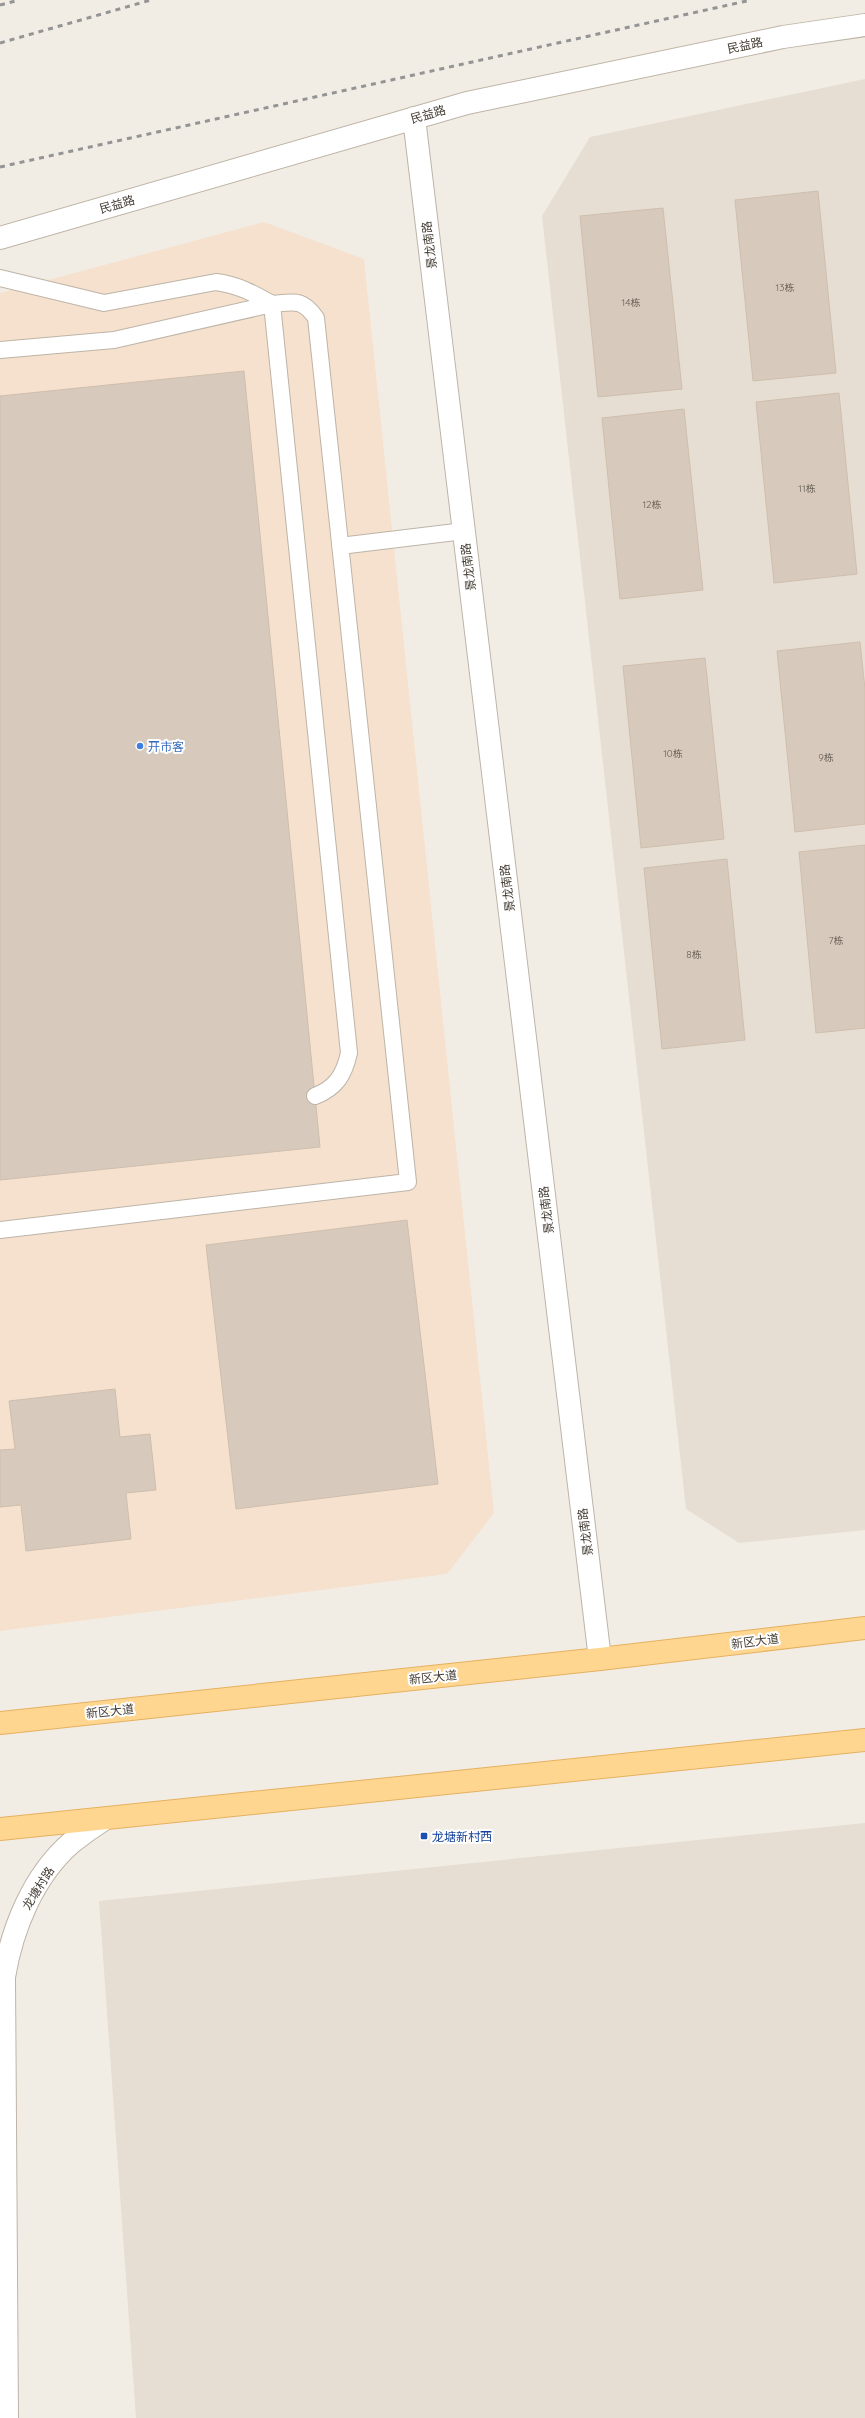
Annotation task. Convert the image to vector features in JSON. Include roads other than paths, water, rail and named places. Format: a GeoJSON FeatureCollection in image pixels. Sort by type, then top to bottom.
{"type":"FeatureCollection","features":[{"type":"Feature","properties":{"kind":"main road","name":"新区大道"},"geometry":{"type":"LineString","coordinates":[[0,1723],[600,1659],[865,1628]]}},
{"type":"Feature","properties":{"kind":"main road"},"geometry":{"type":"LineString","coordinates":[[0,1829],[103,1820],[865,1740]]}},
{"type":"Feature","properties":{"kind":"street","name":"民益路"},"geometry":{"type":"LineString","coordinates":[[0,238],[467,103],[783,37],[865,25]]}},
{"type":"Feature","properties":{"kind":"street","name":"景龙南路"},"geometry":{"type":"LineString","coordinates":[[414,118],[600,1659]]}},
{"type":"Feature","properties":{"kind":"street","name":"龙塘村路"},"geometry":{"type":"LineString","coordinates":[[7,2418],[2,1973],[17,1924],[31,1896],[50,1866],[71,1844],[103,1820]]}},
{"type":"Feature","properties":{"kind":"lane"},"geometry":{"type":"LineString","coordinates":[[0,278],[104,303],[216,282],[232,284],[246,289],[272,304]]}},
{"type":"Feature","properties":{"kind":"lane"},"geometry":{"type":"LineString","coordinates":[[0,350],[114,340],[272,304],[296,302],[308,306],[316,318],[408,1182],[0,1230]]}},
{"type":"Feature","properties":{"kind":"lane"},"geometry":{"type":"LineString","coordinates":[[272,304],[349,1054],[345,1070],[336,1084],[326,1092],[315,1096]]}},
{"type":"Feature","properties":{"kind":"lane"},"geometry":{"type":"LineString","coordinates":[[340,546],[464,531]]}},
{"type":"Feature","properties":{"kind":"railway"},"geometry":{"type":"LineString","coordinates":[[0,5],[19,0]]}},
{"type":"Feature","properties":{"kind":"railway"},"geometry":{"type":"LineString","coordinates":[[0,43],[151,0]]}},
{"type":"Feature","properties":{"kind":"railway"},"geometry":{"type":"LineString","coordinates":[[0,167],[751,0]]}},
{"type":"Feature","properties":{"kind":"place","name":"开市客"},"geometry":{"type":"Point","coordinates":[140,746]}},
{"type":"Feature","properties":{"kind":"place","name":"龙塘新村西"},"geometry":{"type":"Point","coordinates":[424,1836]}}]}
